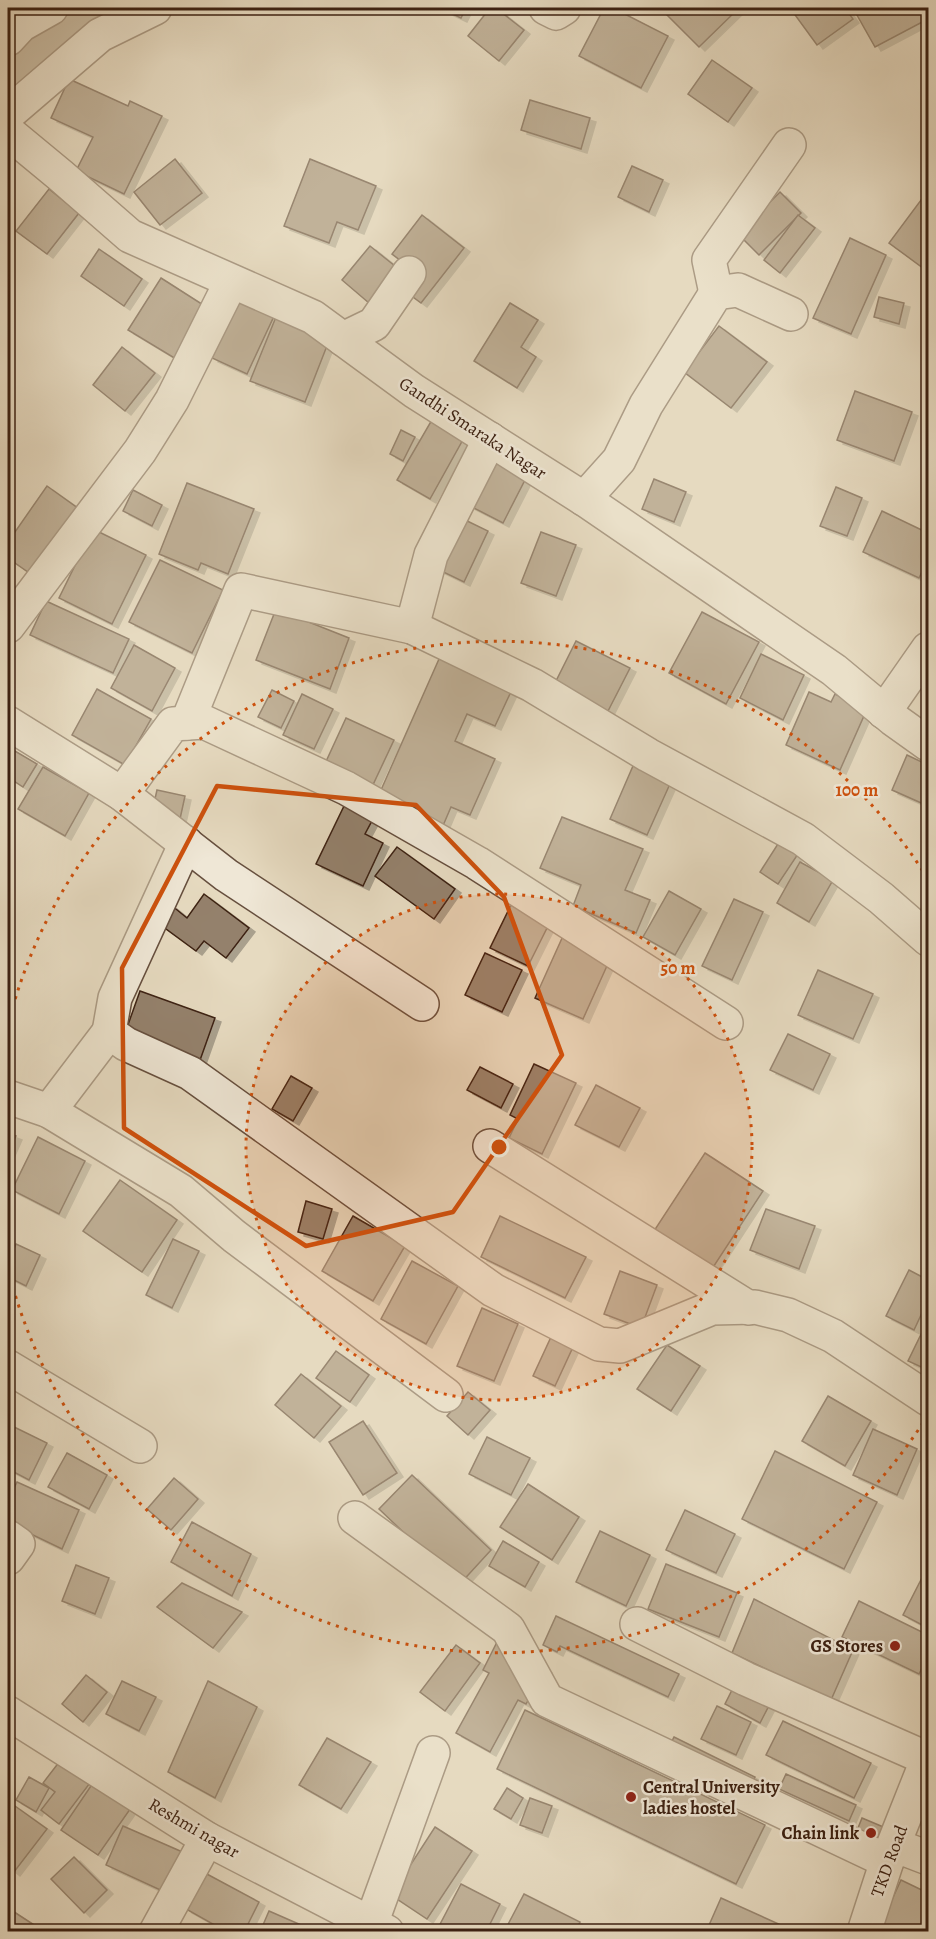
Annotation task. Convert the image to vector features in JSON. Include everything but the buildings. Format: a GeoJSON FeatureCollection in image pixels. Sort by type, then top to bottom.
{"type":"FeatureCollection","features":[{"type":"Feature","properties":{"kind":"street"},"geometry":{"type":"LineString","coordinates":[[8,39],[21,25],[51,8]]}},
{"type":"Feature","properties":{"kind":"street"},"geometry":{"type":"LineString","coordinates":[[8,114],[100,35],[155,8]]}},
{"type":"Feature","properties":{"kind":"street"},"geometry":{"type":"LineString","coordinates":[[546,8],[556,13],[564,8]]}},
{"type":"Feature","properties":{"kind":"street","name":"Gandhi Smaraka Nagar"},"geometry":{"type":"LineString","coordinates":[[8,132],[130,236],[313,317],[414,391],[584,499],[834,670],[884,712],[928,744]]}},
{"type":"Feature","properties":{"kind":"street"},"geometry":{"type":"LineString","coordinates":[[584,499],[619,460],[651,395],[716,293],[709,260],[789,145]]}},
{"type":"Feature","properties":{"kind":"street"},"geometry":{"type":"LineString","coordinates":[[343,339],[374,324],[409,273]]}},
{"type":"Feature","properties":{"kind":"street"},"geometry":{"type":"LineString","coordinates":[[13,610],[140,451],[172,400],[231,282]]}},
{"type":"Feature","properties":{"kind":"street"},"geometry":{"type":"LineString","coordinates":[[716,293],[738,290],[791,314]]}},
{"type":"Feature","properties":{"kind":"street"},"geometry":{"type":"LineString","coordinates":[[412,627],[431,555],[490,439]]}},
{"type":"Feature","properties":{"kind":"street"},"geometry":{"type":"LineString","coordinates":[[187,723],[241,590],[412,627],[532,685],[648,755],[803,839],[881,898],[928,939]]}},
{"type":"Feature","properties":{"kind":"street"},"geometry":{"type":"LineString","coordinates":[[884,712],[928,649]]}},
{"type":"Feature","properties":{"kind":"street"},"geometry":{"type":"LineString","coordinates":[[122,794],[173,724],[204,722],[346,788],[477,863],[726,1023]]}},
{"type":"Feature","properties":{"kind":"street"},"geometry":{"type":"LineString","coordinates":[[8,723],[122,794],[226,875],[422,1004]]}},
{"type":"Feature","properties":{"kind":"street"},"geometry":{"type":"LineString","coordinates":[[49,1111],[109,1032],[115,998],[186,843]]}},
{"type":"Feature","properties":{"kind":"street"},"geometry":{"type":"LineString","coordinates":[[109,1032],[126,1044],[190,1073],[493,1290],[599,1344],[620,1346],[712,1308],[749,1308],[788,1315],[833,1336],[928,1399]]}},
{"type":"Feature","properties":{"kind":"street"},"geometry":{"type":"LineString","coordinates":[[8,1097],[49,1111],[181,1191],[234,1236],[446,1395]]}},
{"type":"Feature","properties":{"kind":"street"},"geometry":{"type":"LineString","coordinates":[[490,1146],[749,1308]]}},
{"type":"Feature","properties":{"kind":"street"},"geometry":{"type":"LineString","coordinates":[[8,1367],[140,1446]]}},
{"type":"Feature","properties":{"kind":"street"},"geometry":{"type":"LineString","coordinates":[[355,1518],[508,1629],[547,1701],[890,1853],[928,1858]]}},
{"type":"Feature","properties":{"kind":"street"},"geometry":{"type":"LineString","coordinates":[[8,1537],[18,1544],[8,1558]]}},
{"type":"Feature","properties":{"kind":"street"},"geometry":{"type":"LineString","coordinates":[[637,1624],[746,1679],[928,1759]]}},
{"type":"Feature","properties":{"kind":"street","name":"Reshmi nagar"},"geometry":{"type":"LineString","coordinates":[[8,1713],[207,1839],[379,1928]]}},
{"type":"Feature","properties":{"kind":"street"},"geometry":{"type":"LineString","coordinates":[[379,1928],[433,1753]]}},
{"type":"Feature","properties":{"kind":"street","name":"TKD Road"},"geometry":{"type":"LineString","coordinates":[[864,1932],[890,1853],[928,1759]]}},
{"type":"Feature","properties":{"kind":"street"},"geometry":{"type":"LineString","coordinates":[[156,1932],[207,1839]]}},
{"type":"Feature","properties":{"kind":"highlighted area"},"geometry":{"type":"Polygon","coordinates":[[[217,786],[416,805],[504,897],[562,1055],[453,1212],[306,1246],[124,1128],[122,968],[217,786]]]}},
{"type":"Feature","properties":{"kind":"waterway"},"geometry":{"type":"LineString","coordinates":[[8,76],[37,47],[96,8]]}},
{"type":"Feature","properties":{"kind":"place","name":"GS Stores"},"geometry":{"type":"Point","coordinates":[895,1646]}},
{"type":"Feature","properties":{"kind":"place","name":"Central University ladies hostel"},"geometry":{"type":"Point","coordinates":[631,1797]}},
{"type":"Feature","properties":{"kind":"place","name":"Chain link"},"geometry":{"type":"Point","coordinates":[871,1833]}}]}
